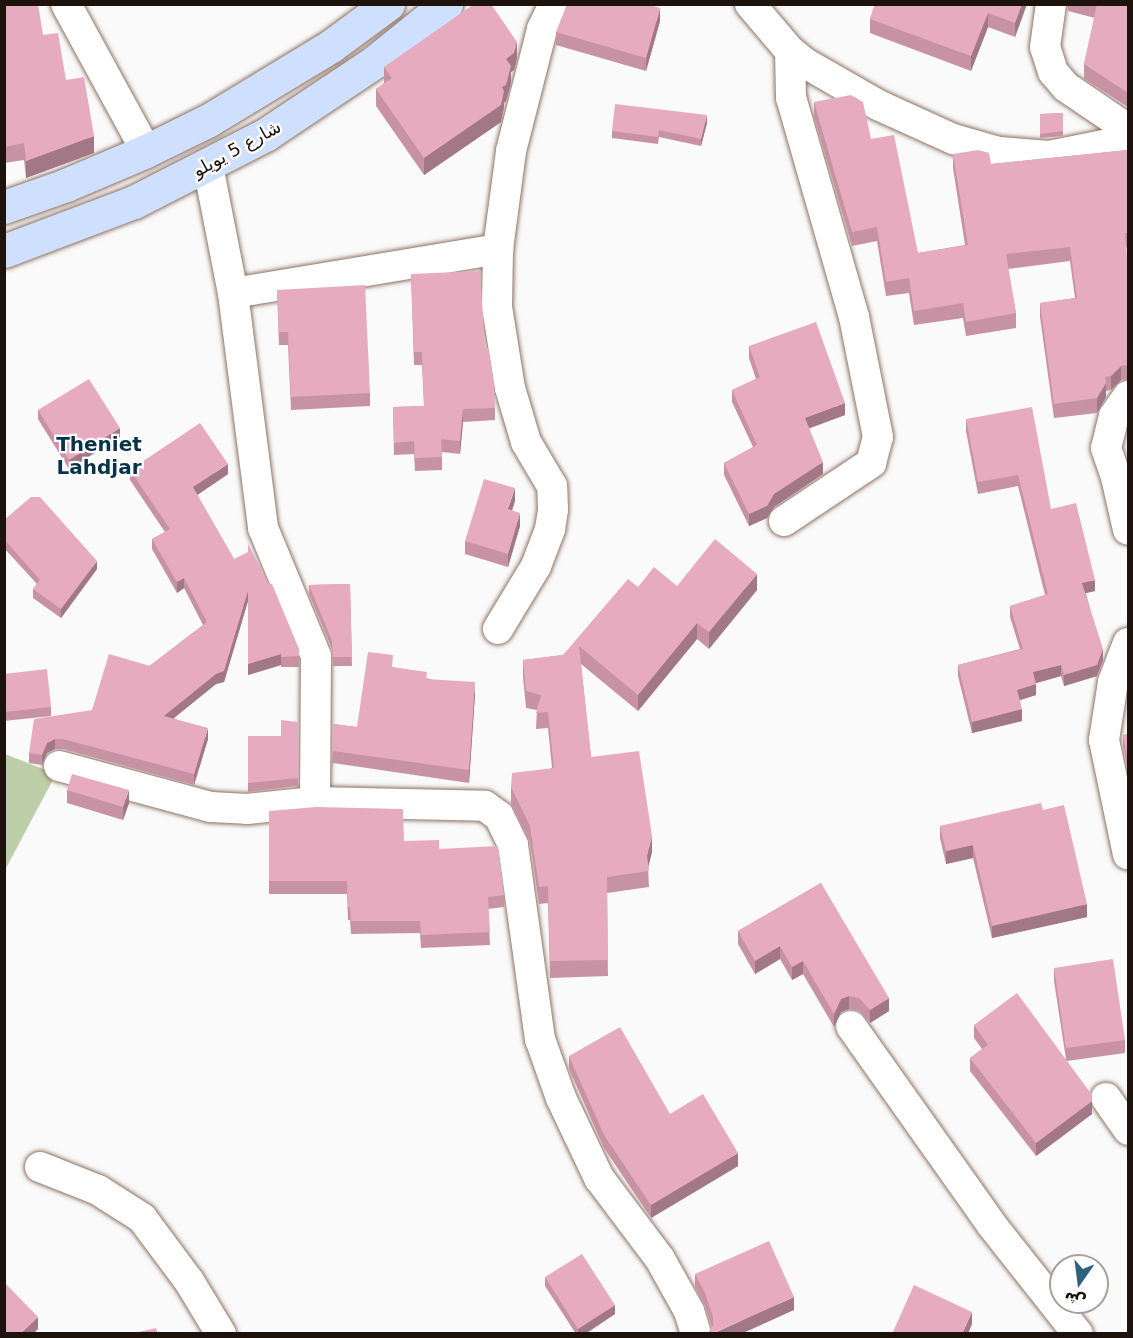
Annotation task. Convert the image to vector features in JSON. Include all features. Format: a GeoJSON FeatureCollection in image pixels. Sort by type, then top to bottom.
{"type":"FeatureCollection","features":[{"type":"Feature","properties":{"kind":"main road"},"geometry":{"type":"LineString","coordinates":[[4,207],[66,185],[146,151],[271,84],[388,4]]}},
{"type":"Feature","properties":{"kind":"main road","name":"شارع 5 يويلو"},"geometry":{"type":"LineString","coordinates":[[4,251],[134,202],[208,166],[320,100],[373,63],[446,4]]}},
{"type":"Feature","properties":{"kind":"street"},"geometry":{"type":"LineString","coordinates":[[66,4],[146,151]]}},
{"type":"Feature","properties":{"kind":"street"},"geometry":{"type":"LineString","coordinates":[[498,629],[536,566],[550,529],[553,508],[552,486],[526,442],[510,388],[497,307],[498,249],[511,151],[542,29],[554,4]]}},
{"type":"Feature","properties":{"kind":"street"},"geometry":{"type":"LineString","coordinates":[[750,4],[790,51],[878,105],[952,139],[999,152],[1049,156],[1128,140]]}},
{"type":"Feature","properties":{"kind":"street"},"geometry":{"type":"LineString","coordinates":[[1051,4],[1045,47],[1053,72],[1066,87],[1128,129]]}},
{"type":"Feature","properties":{"kind":"street"},"geometry":{"type":"LineString","coordinates":[[784,521],[871,463],[878,437],[854,317],[791,98],[790,51]]}},
{"type":"Feature","properties":{"kind":"street"},"geometry":{"type":"LineString","coordinates":[[208,166],[233,293],[263,528],[316,656],[315,802]]}},
{"type":"Feature","properties":{"kind":"street"},"geometry":{"type":"LineString","coordinates":[[233,293],[498,249]]}},
{"type":"Feature","properties":{"kind":"street"},"geometry":{"type":"LineString","coordinates":[[1128,396],[1114,416],[1106,448],[1116,477],[1128,530]]}},
{"type":"Feature","properties":{"kind":"street"},"geometry":{"type":"LineString","coordinates":[[1128,643],[1113,682],[1104,740],[1128,855]]}},
{"type":"Feature","properties":{"kind":"street"},"geometry":{"type":"LineString","coordinates":[[59,766],[211,807],[247,809],[315,802],[485,806],[499,816],[513,845],[540,1040],[561,1098],[599,1178],[660,1259],[689,1311],[696,1334]]}},
{"type":"Feature","properties":{"kind":"street"},"geometry":{"type":"LineString","coordinates":[[851,1026],[991,1224],[1078,1334]]}},
{"type":"Feature","properties":{"kind":"street"},"geometry":{"type":"LineString","coordinates":[[1106,1098],[1128,1130]]}},
{"type":"Feature","properties":{"kind":"street"},"geometry":{"type":"LineString","coordinates":[[39,1167],[98,1190],[142,1218],[189,1281],[221,1334]]}},
{"type":"Feature","properties":{"kind":"green space"},"geometry":{"type":"Polygon","coordinates":[[[5,754],[56,774],[5,870],[5,754]]]}},
{"type":"Feature","properties":{"kind":"building"},"geometry":{"type":"Polygon","coordinates":[[[4,4],[38,4],[43,35],[58,33],[66,80],[84,77],[94,136],[26,161],[24,143],[4,147],[4,4]]]}},
{"type":"Feature","properties":{"kind":"building"},"geometry":{"type":"Polygon","coordinates":[[[474,4],[491,4],[517,42],[514,53],[506,59],[511,66],[506,85],[502,87],[504,91],[501,105],[424,158],[376,89],[392,78],[384,67],[474,4]]]}},
{"type":"Feature","properties":{"kind":"building"},"geometry":{"type":"Polygon","coordinates":[[[567,4],[648,4],[660,8],[646,58],[556,32],[567,4]]]}},
{"type":"Feature","properties":{"kind":"building"},"geometry":{"type":"Polygon","coordinates":[[[875,4],[1022,4],[1015,23],[988,13],[971,56],[870,19],[875,4]]]}},
{"type":"Feature","properties":{"kind":"building"},"geometry":{"type":"Polygon","coordinates":[[[1097,4],[1128,4],[1128,93],[1084,64],[1097,4]]]}},
{"type":"Feature","properties":{"kind":"building"},"geometry":{"type":"Polygon","coordinates":[[[851,95],[863,102],[871,139],[894,135],[918,253],[968,245],[953,154],[978,150],[989,153],[991,164],[1128,150],[1128,233],[1125,233],[1128,271],[1128,365],[1121,366],[1111,376],[1105,377],[1106,383],[1097,398],[1054,404],[1040,303],[1077,298],[1070,247],[1006,254],[1016,313],[966,322],[963,303],[914,311],[909,278],[886,282],[877,227],[852,232],[814,102],[851,95]]]}},
{"type":"Feature","properties":{"kind":"building"},"geometry":{"type":"Polygon","coordinates":[[[615,104],[707,115],[701,139],[659,130],[658,137],[612,131],[615,104]]]}},
{"type":"Feature","properties":{"kind":"building"},"geometry":{"type":"Polygon","coordinates":[[[1063,113],[1063,131],[1040,134],[1040,114],[1063,113]]]}},
{"type":"Feature","properties":{"kind":"building"},"geometry":{"type":"Polygon","coordinates":[[[480,271],[485,348],[488,348],[494,383],[495,408],[463,409],[460,441],[441,439],[442,457],[415,458],[414,441],[394,443],[393,407],[424,406],[422,352],[414,352],[411,274],[480,271]]]}},
{"type":"Feature","properties":{"kind":"building"},"geometry":{"type":"Polygon","coordinates":[[[365,285],[370,393],[291,397],[288,332],[279,332],[277,290],[365,285]]]}},
{"type":"Feature","properties":{"kind":"building"},"geometry":{"type":"Polygon","coordinates":[[[816,322],[845,403],[805,418],[823,462],[774,494],[767,506],[749,514],[724,463],[757,445],[732,390],[760,377],[749,346],[816,322]]]}},
{"type":"Feature","properties":{"kind":"building"},"geometry":{"type":"Polygon","coordinates":[[[89,379],[120,428],[69,460],[38,410],[89,379]]]}},
{"type":"Feature","properties":{"kind":"building"},"geometry":{"type":"Polygon","coordinates":[[[1032,407],[1051,509],[1076,503],[1095,580],[1082,583],[1103,649],[1097,665],[1064,675],[1061,665],[1033,672],[1036,684],[1017,690],[1022,709],[972,722],[958,665],[1023,649],[1010,606],[1048,594],[1018,475],[978,482],[966,419],[1032,407]]]}},
{"type":"Feature","properties":{"kind":"building"},"geometry":{"type":"Polygon","coordinates":[[[200,423],[228,464],[193,487],[234,559],[248,552],[248,544],[269,584],[272,584],[299,649],[299,656],[281,657],[281,654],[248,664],[248,591],[224,671],[216,674],[164,716],[208,728],[194,774],[63,739],[55,739],[47,743],[42,755],[29,753],[34,719],[92,710],[109,654],[150,666],[207,622],[184,578],[177,582],[152,539],[170,529],[130,470],[200,423]]]}},
{"type":"Feature","properties":{"kind":"building"},"geometry":{"type":"Polygon","coordinates":[[[484,479],[515,488],[508,509],[520,513],[508,554],[465,541],[484,479]]]}},
{"type":"Feature","properties":{"kind":"building"},"geometry":{"type":"Polygon","coordinates":[[[31,497],[40,497],[97,561],[61,609],[33,589],[40,580],[4,539],[4,520],[31,497]]]}},
{"type":"Feature","properties":{"kind":"building"},"geometry":{"type":"Polygon","coordinates":[[[715,539],[757,574],[709,632],[697,623],[638,695],[579,646],[591,757],[639,751],[652,836],[647,856],[649,871],[607,877],[608,960],[550,961],[548,886],[539,887],[530,826],[511,787],[512,773],[554,768],[548,712],[536,713],[541,695],[526,691],[523,660],[563,655],[628,579],[638,587],[654,567],[677,586],[715,539]]]}},
{"type":"Feature","properties":{"kind":"building"},"geometry":{"type":"Polygon","coordinates":[[[350,584],[352,657],[333,657],[332,641],[309,585],[350,584]]]}},
{"type":"Feature","properties":{"kind":"building"},"geometry":{"type":"Polygon","coordinates":[[[368,652],[393,655],[392,667],[427,672],[426,679],[475,682],[469,770],[333,751],[332,756],[333,724],[357,727],[368,652]]]}},
{"type":"Feature","properties":{"kind":"building"},"geometry":{"type":"Polygon","coordinates":[[[47,669],[51,707],[4,712],[4,674],[47,669]]]}},
{"type":"Feature","properties":{"kind":"building"},"geometry":{"type":"Polygon","coordinates":[[[281,720],[298,722],[298,778],[248,783],[248,736],[281,736],[281,720]]]}},
{"type":"Feature","properties":{"kind":"building"},"geometry":{"type":"Polygon","coordinates":[[[1128,734],[1128,762],[1123,735],[1128,734]]]}},
{"type":"Feature","properties":{"kind":"building"},"geometry":{"type":"Polygon","coordinates":[[[72,774],[129,790],[123,807],[67,790],[72,774]]]}},
{"type":"Feature","properties":{"kind":"building"},"geometry":{"type":"Polygon","coordinates":[[[1041,803],[1043,810],[1064,805],[1087,904],[992,926],[973,845],[946,851],[940,826],[1041,803]]]}},
{"type":"Feature","properties":{"kind":"building"},"geometry":{"type":"Polygon","coordinates":[[[316,807],[403,809],[404,841],[439,840],[439,849],[498,846],[504,895],[488,897],[490,932],[421,935],[420,921],[351,921],[347,881],[269,881],[269,811],[316,807]]]}},
{"type":"Feature","properties":{"kind":"building"},"geometry":{"type":"Polygon","coordinates":[[[821,883],[889,998],[870,1010],[859,998],[849,996],[841,999],[834,1014],[803,961],[792,967],[780,946],[755,961],[738,931],[821,883]]]}},
{"type":"Feature","properties":{"kind":"building"},"geometry":{"type":"Polygon","coordinates":[[[1113,959],[1125,1040],[1066,1048],[1054,968],[1113,959]]]}},
{"type":"Feature","properties":{"kind":"building"},"geometry":{"type":"Polygon","coordinates":[[[1017,993],[1092,1095],[1092,1101],[1036,1143],[970,1058],[988,1045],[974,1025],[1017,993]]]}},
{"type":"Feature","properties":{"kind":"building"},"geometry":{"type":"Polygon","coordinates":[[[620,1027],[670,1114],[703,1094],[738,1153],[651,1205],[604,1135],[569,1056],[620,1027]]]}},
{"type":"Feature","properties":{"kind":"building"},"geometry":{"type":"Polygon","coordinates":[[[769,1241],[794,1297],[712,1334],[707,1334],[713,1326],[713,1317],[705,1293],[695,1274],[769,1241]]]}},
{"type":"Feature","properties":{"kind":"building"},"geometry":{"type":"Polygon","coordinates":[[[582,1254],[615,1305],[578,1329],[545,1277],[582,1254]]]}},
{"type":"Feature","properties":{"kind":"building"},"geometry":{"type":"Polygon","coordinates":[[[4,1282],[38,1317],[20,1334],[4,1334],[4,1282]]]}},
{"type":"Feature","properties":{"kind":"building"},"geometry":{"type":"Polygon","coordinates":[[[914,1285],[972,1312],[962,1334],[892,1334],[914,1285]]]}},
{"type":"Feature","properties":{"kind":"building"},"geometry":{"type":"Polygon","coordinates":[[[156,1328],[158,1334],[130,1334],[156,1328]]]}},
{"type":"Feature","properties":{"kind":"district","name":"Theniet Lahdjar"},"geometry":{"type":"Point","coordinates":[99,456]}}]}
